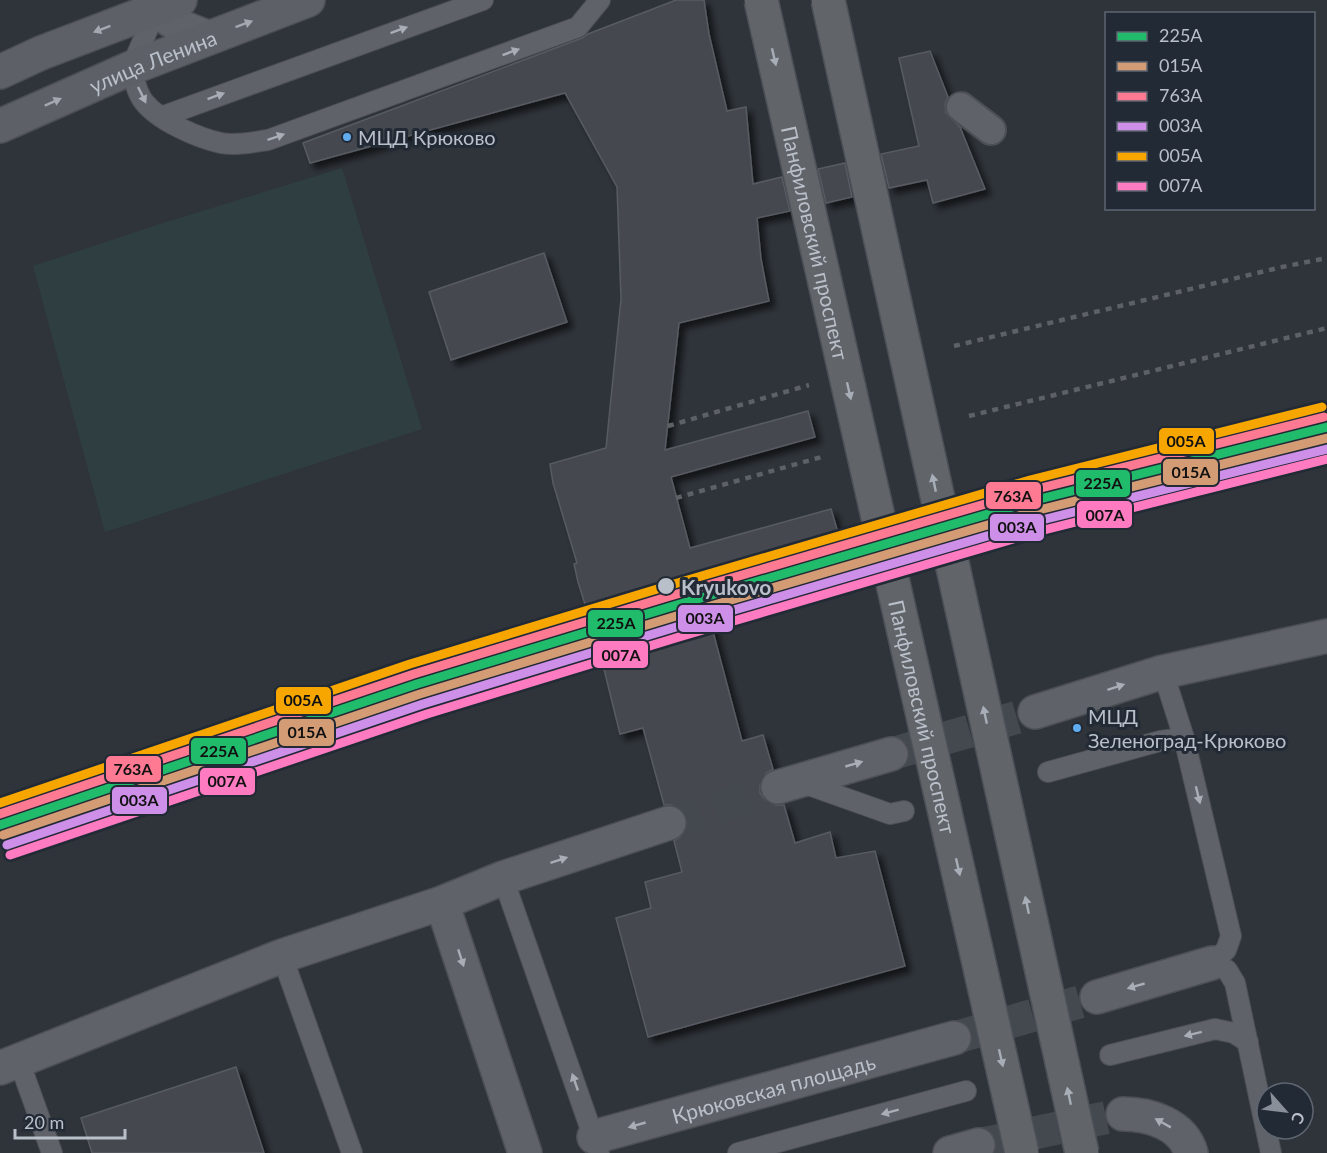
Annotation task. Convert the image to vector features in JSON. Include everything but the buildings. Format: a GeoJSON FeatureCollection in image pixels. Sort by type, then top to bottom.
{"type":"FeatureCollection","features":[{"type":"Feature","properties":{"kind":"main road","name":"улица Ленина"},"geometry":{"type":"LineString","coordinates":[[0,126],[131,68],[308,0]]}},
{"type":"Feature","properties":{"kind":"main road","name":"Панфиловский проспект"},"geometry":{"type":"LineString","coordinates":[[761,0],[1022,1153]]}},
{"type":"Feature","properties":{"kind":"main road"},"geometry":{"type":"LineString","coordinates":[[828,0],[1082,1153]]}},
{"type":"Feature","properties":{"kind":"main road"},"geometry":{"type":"LineString","coordinates":[[0,72],[164,3]]}},
{"type":"Feature","properties":{"kind":"street"},"geometry":{"type":"LineString","coordinates":[[164,3],[179,26],[207,37]]}},
{"type":"Feature","properties":{"kind":"street"},"geometry":{"type":"LineString","coordinates":[[960,107],[991,130]]}},
{"type":"Feature","properties":{"kind":"street"},"geometry":{"type":"LineString","coordinates":[[1035,712],[1163,672],[1327,636]]}},
{"type":"Feature","properties":{"kind":"street"},"geometry":{"type":"LineString","coordinates":[[788,784],[891,754]]}},
{"type":"Feature","properties":{"kind":"street"},"geometry":{"type":"LineString","coordinates":[[9,1065],[282,956],[442,903],[503,878],[669,823]]}},
{"type":"Feature","properties":{"kind":"street"},"geometry":{"type":"LineString","coordinates":[[442,903],[525,1153]]}},
{"type":"Feature","properties":{"kind":"street"},"geometry":{"type":"LineString","coordinates":[[1097,997],[1212,963]]}},
{"type":"Feature","properties":{"kind":"street","name":"Крюковская площадь"},"geometry":{"type":"LineString","coordinates":[[596,1145],[954,1038]]}},
{"type":"Feature","properties":{"kind":"street"},"geometry":{"type":"LineString","coordinates":[[1123,1114],[1141,1114],[1159,1120],[1178,1132],[1191,1153]]}},
{"type":"Feature","properties":{"kind":"lane"},"geometry":{"type":"LineString","coordinates":[[161,117],[483,0]]}},
{"type":"Feature","properties":{"kind":"lane"},"geometry":{"type":"LineString","coordinates":[[164,3],[131,68],[143,102],[161,117],[195,135],[223,143],[245,143],[268,140],[578,27],[600,0]]}},
{"type":"Feature","properties":{"kind":"lane"},"geometry":{"type":"LineString","coordinates":[[1163,672],[1184,738],[1231,936],[1226,950],[1212,963],[1227,970],[1235,983],[1270,1153]]}},
{"type":"Feature","properties":{"kind":"lane"},"geometry":{"type":"LineString","coordinates":[[1048,772],[1160,741],[1184,738]]}},
{"type":"Feature","properties":{"kind":"lane"},"geometry":{"type":"LineString","coordinates":[[788,784],[890,814],[903,811]]}},
{"type":"Feature","properties":{"kind":"lane"},"geometry":{"type":"LineString","coordinates":[[503,878],[596,1145]]}},
{"type":"Feature","properties":{"kind":"lane"},"geometry":{"type":"LineString","coordinates":[[282,956],[352,1153]]}},
{"type":"Feature","properties":{"kind":"lane"},"geometry":{"type":"LineString","coordinates":[[1110,1055],[1215,1029],[1234,1033],[1248,1042]]}},
{"type":"Feature","properties":{"kind":"lane"},"geometry":{"type":"LineString","coordinates":[[9,1065],[52,1153]]}},
{"type":"Feature","properties":{"kind":"lane"},"geometry":{"type":"LineString","coordinates":[[738,1153],[966,1091]]}},
{"type":"Feature","properties":{"kind":"shaded area"},"geometry":{"type":"Polygon","coordinates":[[[342,168],[422,429],[105,532],[33,266],[342,168]]]}},
{"type":"Feature","properties":{"kind":"tunnel"},"geometry":{"type":"LineString","coordinates":[[891,754],[1035,712]]}},
{"type":"Feature","properties":{"kind":"tunnel"},"geometry":{"type":"LineString","coordinates":[[669,823],[778,787]]}},
{"type":"Feature","properties":{"kind":"tunnel"},"geometry":{"type":"LineString","coordinates":[[954,1038],[1097,997]]}},
{"type":"Feature","properties":{"kind":"tunnel"},"geometry":{"type":"LineString","coordinates":[[978,1145],[1123,1114]]}},
{"type":"Feature","properties":{"kind":"railway"},"geometry":{"type":"LineString","coordinates":[[954,346],[1327,258]]}},
{"type":"Feature","properties":{"kind":"railway"},"geometry":{"type":"LineString","coordinates":[[969,416],[1327,328]]}},
{"type":"Feature","properties":{"kind":"railway"},"geometry":{"type":"LineString","coordinates":[[668,426],[809,385]]}},
{"type":"Feature","properties":{"kind":"railway"},"geometry":{"type":"LineString","coordinates":[[676,498],[825,456]]}},
{"type":"Feature","properties":{"kind":"transit line","name":"005А"},"geometry":{"type":"LineString","coordinates":[[0,803],[410,664],[664,587],[1030,480],[1322,407]]}},
{"type":"Feature","properties":{"kind":"transit line","name":"763А"},"geometry":{"type":"LineString","coordinates":[[0,814],[414,674],[667,597],[1033,490],[1324,417]]}},
{"type":"Feature","properties":{"kind":"transit line","name":"225А"},"geometry":{"type":"LineString","coordinates":[[0,825],[417,684],[670,607],[1036,500],[1327,427]]}},
{"type":"Feature","properties":{"kind":"transit line","name":"015А"},"geometry":{"type":"LineString","coordinates":[[3,835],[420,694],[673,617],[1039,510],[1327,438]]}},
{"type":"Feature","properties":{"kind":"transit line","name":"003А"},"geometry":{"type":"LineString","coordinates":[[7,845],[423,704],[676,627],[1042,520],[1327,449]]}},
{"type":"Feature","properties":{"kind":"transit line","name":"007А"},"geometry":{"type":"LineString","coordinates":[[10,855],[427,714],[679,637],[1044,530],[1327,459]]}},
{"type":"Feature","properties":{"kind":"place","name":"МЦД Крюково"},"geometry":{"type":"Point","coordinates":[347,137]}},
{"type":"Feature","properties":{"kind":"place","name":"Kryukovo"},"geometry":{"type":"Point","coordinates":[666,586]}},
{"type":"Feature","properties":{"kind":"place","name":"МЦД Зеленоград-Крюково"},"geometry":{"type":"Point","coordinates":[1077,728]}}]}
